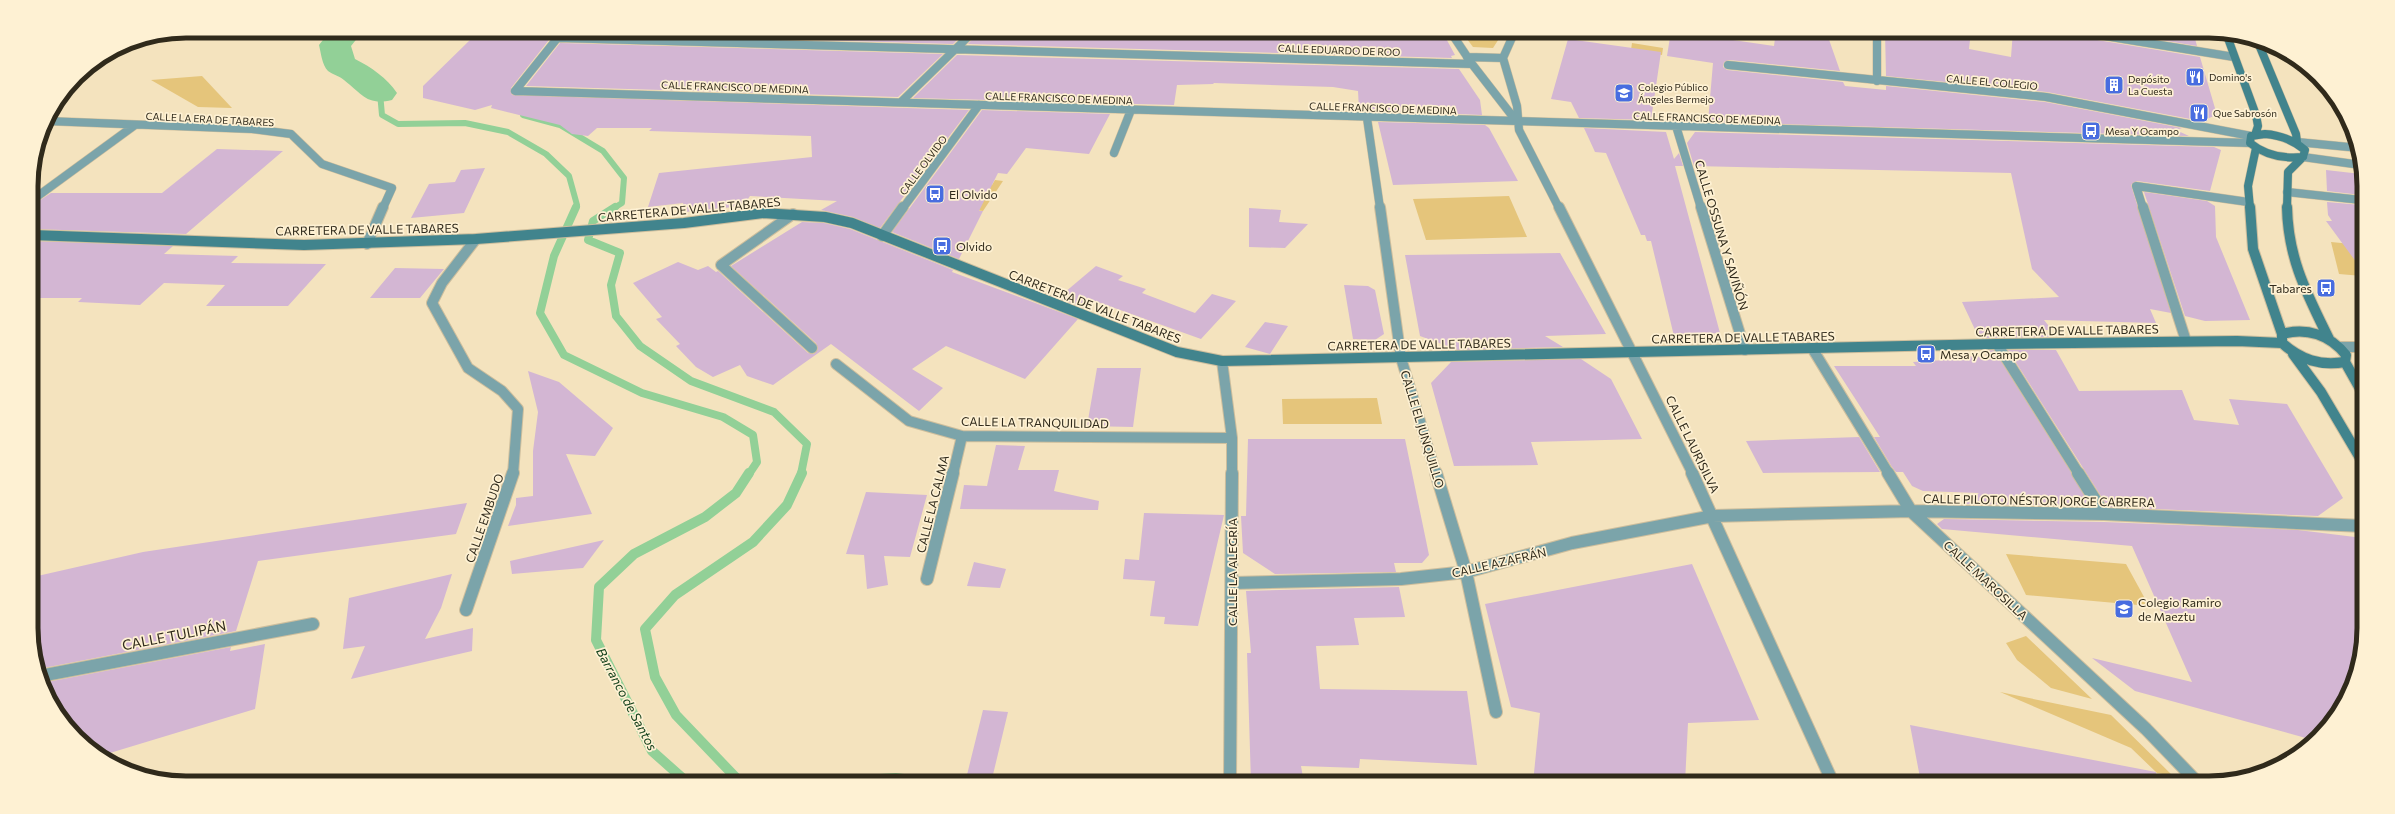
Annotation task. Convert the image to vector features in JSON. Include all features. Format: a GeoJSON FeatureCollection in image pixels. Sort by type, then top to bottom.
{"type":"FeatureCollection","features":[{"type":"Feature","properties":{"kind":"main road"},"geometry":{"type":"LineString","coordinates":[[2228,39],[2256,114],[2258,126],[2253,141],[2248,186],[2248,202],[2253,249],[2282,339],[2321,392],[2357,453]]}},
{"type":"Feature","properties":{"kind":"main road"},"geometry":{"type":"LineString","coordinates":[[2260,47],[2296,134],[2297,142]]}},
{"type":"Feature","properties":{"kind":"main road"},"geometry":{"type":"LineString","coordinates":[[2253,141],[2268,134],[2297,142],[2305,150],[2302,158],[2288,172],[2287,192],[2289,240],[2300,280],[2329,339],[2341,347],[2346,355],[2344,362],[2357,385]]}},
{"type":"Feature","properties":{"kind":"main road"},"geometry":{"type":"LineString","coordinates":[[2253,141],[2282,158],[2302,158]]}},
{"type":"Feature","properties":{"kind":"main road","name":"CARRETERA DE VALLE TABARES"},"geometry":{"type":"LineString","coordinates":[[38,234],[289,244],[367,244],[476,239],[763,214],[793,214],[825,217],[852,223],[1177,352],[1222,361],[2282,339],[2292,330],[2329,339]]}},
{"type":"Feature","properties":{"kind":"main road"},"geometry":{"type":"LineString","coordinates":[[2292,352],[2307,360],[2328,365],[2344,362]]}},
{"type":"Feature","properties":{"kind":"street","name":"CALLE EDUARDO DE ROO"},"geometry":{"type":"LineString","coordinates":[[558,38],[1472,64]]}},
{"type":"Feature","properties":{"kind":"street","name":"CALLE FRANCISCO DE MEDINA"},"geometry":{"type":"LineString","coordinates":[[558,38],[515,91],[900,102],[1367,118],[2253,141]]}},
{"type":"Feature","properties":{"kind":"street"},"geometry":{"type":"LineString","coordinates":[[900,102],[967,38]]}},
{"type":"Feature","properties":{"kind":"street"},"geometry":{"type":"LineString","coordinates":[[1455,38],[1472,64],[1517,122]]}},
{"type":"Feature","properties":{"kind":"street"},"geometry":{"type":"LineString","coordinates":[[1512,38],[1503,58],[1517,106],[1517,122]]}},
{"type":"Feature","properties":{"kind":"street"},"geometry":{"type":"LineString","coordinates":[[1877,38],[1877,81]]}},
{"type":"Feature","properties":{"kind":"street"},"geometry":{"type":"LineString","coordinates":[[2117,38],[2234,57]]}},
{"type":"Feature","properties":{"kind":"street"},"geometry":{"type":"LineString","coordinates":[[1467,57],[1503,58]]}},
{"type":"Feature","properties":{"kind":"street","name":"CALLE EL COLEGIO"},"geometry":{"type":"LineString","coordinates":[[1728,65],[2046,97],[2253,141]]}},
{"type":"Feature","properties":{"kind":"street","name":"CALLE OLVIDO"},"geometry":{"type":"LineString","coordinates":[[882,236],[979,105]]}},
{"type":"Feature","properties":{"kind":"street"},"geometry":{"type":"LineString","coordinates":[[1114,153],[1132,110]]}},
{"type":"Feature","properties":{"kind":"street","name":"CALLE EL JUNQUILLO"},"geometry":{"type":"LineString","coordinates":[[1367,118],[1401,358],[1466,572],[1496,712]]}},
{"type":"Feature","properties":{"kind":"street","name":"CALLE LA ERA DE TABARES"},"geometry":{"type":"LineString","coordinates":[[52,122],[252,129],[291,134],[322,164],[392,188],[367,244]]}},
{"type":"Feature","properties":{"kind":"street","name":"CALLE LAURISILVA"},"geometry":{"type":"LineString","coordinates":[[1517,122],[1519,130],[1633,352],[1713,516],[1830,776]]}},
{"type":"Feature","properties":{"kind":"street"},"geometry":{"type":"LineString","coordinates":[[38,197],[135,125]]}},
{"type":"Feature","properties":{"kind":"street","name":"CALLE OSSUNA Y SAVIÑÓN"},"geometry":{"type":"LineString","coordinates":[[1676,126],[1745,350]]}},
{"type":"Feature","properties":{"kind":"street"},"geometry":{"type":"LineString","coordinates":[[2297,142],[2352,147]]}},
{"type":"Feature","properties":{"kind":"street"},"geometry":{"type":"LineString","coordinates":[[2302,158],[2356,164]]}},
{"type":"Feature","properties":{"kind":"street"},"geometry":{"type":"LineString","coordinates":[[2186,341],[2136,186],[2248,202]]}},
{"type":"Feature","properties":{"kind":"street"},"geometry":{"type":"LineString","coordinates":[[2287,192],[2357,200]]}},
{"type":"Feature","properties":{"kind":"street"},"geometry":{"type":"LineString","coordinates":[[793,214],[721,265],[812,348]]}},
{"type":"Feature","properties":{"kind":"street","name":"CALLE EMBUDO"},"geometry":{"type":"LineString","coordinates":[[466,610],[513,475],[518,409],[502,391],[468,368],[432,303],[442,283],[476,239]]}},
{"type":"Feature","properties":{"kind":"street"},"geometry":{"type":"LineString","coordinates":[[1997,344],[2104,514]]}},
{"type":"Feature","properties":{"kind":"street"},"geometry":{"type":"LineString","coordinates":[[2341,347],[2357,347]]}},
{"type":"Feature","properties":{"kind":"street","name":"CALLE MAROSILLA"},"geometry":{"type":"LineString","coordinates":[[1812,348],[1912,511],[2146,729],[2191,776]]}},
{"type":"Feature","properties":{"kind":"street","name":"CALLE LA ALEGRÍA"},"geometry":{"type":"LineString","coordinates":[[1222,361],[1232,438],[1233,583],[1230,776]]}},
{"type":"Feature","properties":{"kind":"street","name":"CALLE LA TRANQUILIDAD"},"geometry":{"type":"LineString","coordinates":[[836,364],[909,422],[962,436],[1232,438]]}},
{"type":"Feature","properties":{"kind":"street","name":"CALLE LA CALMA"},"geometry":{"type":"LineString","coordinates":[[927,579],[962,436]]}},
{"type":"Feature","properties":{"kind":"street","name":"CALLE PILOTO NÉSTOR JORGE CABRERA"},"geometry":{"type":"LineString","coordinates":[[1713,516],[1912,511],[2104,514],[2357,526]]}},
{"type":"Feature","properties":{"kind":"street","name":"CALLE AZAFRÁN"},"geometry":{"type":"LineString","coordinates":[[1233,583],[1401,579],[1466,572],[1572,544],[1713,516]]}},
{"type":"Feature","properties":{"kind":"street","name":"CALLE TULIPÁN"},"geometry":{"type":"LineString","coordinates":[[46,675],[313,624]]}},
{"type":"Feature","properties":{"kind":"shaded area"},"geometry":{"type":"Polygon","coordinates":[[[1466,38],[1499,38],[1493,48],[1473,47],[1466,38]]]}},
{"type":"Feature","properties":{"kind":"shaded area"},"geometry":{"type":"Polygon","coordinates":[[[1632,43],[1663,48],[1662,55],[1631,50],[1632,43]]]}},
{"type":"Feature","properties":{"kind":"shaded area"},"geometry":{"type":"Polygon","coordinates":[[[202,76],[232,108],[198,107],[151,80],[202,76]]]}},
{"type":"Feature","properties":{"kind":"shaded area"},"geometry":{"type":"Polygon","coordinates":[[[995,180],[1003,181],[983,211],[952,207],[969,181],[992,185],[995,180]]]}},
{"type":"Feature","properties":{"kind":"shaded area"},"geometry":{"type":"Polygon","coordinates":[[[1509,196],[1527,237],[1426,240],[1413,199],[1509,196]]]}},
{"type":"Feature","properties":{"kind":"shaded area"},"geometry":{"type":"Polygon","coordinates":[[[2331,242],[2357,245],[2357,276],[2339,274],[2331,242]]]}},
{"type":"Feature","properties":{"kind":"shaded area"},"geometry":{"type":"Polygon","coordinates":[[[1377,398],[1382,424],[1283,424],[1282,399],[1377,398]]]}},
{"type":"Feature","properties":{"kind":"shaded area"},"geometry":{"type":"Polygon","coordinates":[[[2006,554],[2126,564],[2149,606],[2026,595],[2006,554]]]}},
{"type":"Feature","properties":{"kind":"shaded area"},"geometry":{"type":"Polygon","coordinates":[[[2026,636],[2092,699],[2051,688],[2017,660],[2006,643],[2026,636]]]}},
{"type":"Feature","properties":{"kind":"shaded area"},"geometry":{"type":"Polygon","coordinates":[[[2000,692],[2111,715],[2173,776],[2157,773],[2131,748],[2000,692]]]}},
{"type":"Feature","properties":{"kind":"shaded area"},"geometry":{"type":"Polygon","coordinates":[[[896,773],[914,776],[876,776],[880,774],[896,773]]]}},
{"type":"Feature","properties":{"kind":"building"},"geometry":{"type":"Polygon","coordinates":[[[485,38],[550,38],[511,88],[512,95],[969,110],[880,228],[853,217],[821,210],[837,201],[750,196],[743,206],[685,212],[683,203],[648,207],[659,173],[812,157],[811,136],[649,131],[652,128],[597,128],[588,136],[572,134],[560,125],[491,108],[492,105],[475,110],[423,98],[423,86],[470,40],[483,40],[485,38]]]}},
{"type":"Feature","properties":{"kind":"building"},"geometry":{"type":"Polygon","coordinates":[[[743,38],[959,38],[953,44],[743,38]]]}},
{"type":"Feature","properties":{"kind":"building"},"geometry":{"type":"Polygon","coordinates":[[[973,38],[1446,38],[1455,55],[1451,56],[1452,58],[968,44],[973,38]]]}},
{"type":"Feature","properties":{"kind":"building"},"geometry":{"type":"Polygon","coordinates":[[[1670,38],[1719,38],[1774,46],[1775,38],[1828,38],[1840,71],[1729,60],[1724,62],[1723,67],[1727,70],[1843,82],[1845,86],[1886,90],[1886,86],[2045,102],[2182,128],[2176,130],[2189,136],[1708,122],[1713,63],[1667,56],[1670,38]]]}},
{"type":"Feature","properties":{"kind":"building"},"geometry":{"type":"Polygon","coordinates":[[[1885,38],[1970,38],[1969,49],[2011,57],[2012,38],[2085,38],[2200,57],[2217,115],[2201,121],[2047,92],[1886,76],[1885,38]]]}},
{"type":"Feature","properties":{"kind":"building"},"geometry":{"type":"Polygon","coordinates":[[[2149,38],[2195,38],[2197,46],[2149,38]]]}},
{"type":"Feature","properties":{"kind":"building"},"geometry":{"type":"Polygon","coordinates":[[[1568,39],[1661,52],[1651,120],[1579,118],[1571,102],[1551,99],[1568,39]]]}},
{"type":"Feature","properties":{"kind":"building"},"geometry":{"type":"Polygon","coordinates":[[[560,43],[943,54],[898,97],[526,86],[560,43]]]}},
{"type":"Feature","properties":{"kind":"building"},"geometry":{"type":"Polygon","coordinates":[[[957,55],[1459,69],[1480,100],[1482,115],[1359,110],[1358,91],[1333,87],[1214,83],[1177,85],[1174,105],[913,98],[957,55]]]}},
{"type":"Feature","properties":{"kind":"building"},"geometry":{"type":"Polygon","coordinates":[[[982,110],[1110,114],[1089,154],[1026,148],[1007,174],[998,173],[979,211],[983,211],[959,259],[892,232],[982,110]]]}},
{"type":"Feature","properties":{"kind":"building"},"geometry":{"type":"Polygon","coordinates":[[[1378,122],[1485,125],[1489,128],[1518,181],[1393,185],[1378,122]]]}},
{"type":"Feature","properties":{"kind":"building"},"geometry":{"type":"Polygon","coordinates":[[[1584,128],[1666,132],[1674,159],[1679,153],[1683,166],[1675,166],[1720,333],[1674,336],[1651,241],[1647,241],[1645,235],[1641,235],[1606,153],[1595,152],[1584,128]]]}},
{"type":"Feature","properties":{"kind":"building"},"geometry":{"type":"Polygon","coordinates":[[[1695,132],[2214,147],[2221,150],[2210,191],[2137,181],[2131,185],[2171,313],[2150,309],[2156,323],[2044,320],[2052,330],[2045,330],[2049,337],[1979,338],[1962,302],[2059,297],[2032,269],[2011,173],[1694,166],[1687,143],[1695,132]]]}},
{"type":"Feature","properties":{"kind":"building"},"geometry":{"type":"Polygon","coordinates":[[[217,149],[283,151],[186,234],[38,229],[38,201],[51,193],[162,193],[217,149]]]}},
{"type":"Feature","properties":{"kind":"building"},"geometry":{"type":"Polygon","coordinates":[[[485,168],[464,213],[411,218],[429,184],[455,182],[461,170],[485,168]]]}},
{"type":"Feature","properties":{"kind":"building"},"geometry":{"type":"Polygon","coordinates":[[[2326,170],[2357,174],[2357,195],[2327,191],[2326,170]]]}},
{"type":"Feature","properties":{"kind":"building"},"geometry":{"type":"Polygon","coordinates":[[[2144,192],[2207,201],[2215,206],[2216,237],[2250,320],[2205,321],[2185,316],[2144,192]]]}},
{"type":"Feature","properties":{"kind":"building"},"geometry":{"type":"Polygon","coordinates":[[[2327,202],[2357,205],[2357,263],[2326,221],[2332,221],[2328,215],[2327,202]]]}},
{"type":"Feature","properties":{"kind":"building"},"geometry":{"type":"Polygon","coordinates":[[[1249,208],[1281,210],[1279,222],[1308,224],[1285,248],[1249,247],[1249,208]]]}},
{"type":"Feature","properties":{"kind":"building"},"geometry":{"type":"Polygon","coordinates":[[[802,222],[824,223],[850,229],[953,270],[952,272],[1078,319],[1025,379],[946,346],[912,369],[943,388],[919,411],[831,344],[773,385],[747,376],[740,365],[713,377],[696,367],[676,346],[680,344],[656,319],[662,317],[633,283],[678,262],[698,270],[708,266],[716,272],[718,271],[808,353],[814,354],[818,349],[816,343],[731,266],[802,222]]]}},
{"type":"Feature","properties":{"kind":"building"},"geometry":{"type":"Polygon","coordinates":[[[38,241],[173,246],[164,254],[238,256],[231,263],[326,264],[288,306],[206,306],[225,285],[164,283],[140,305],[78,302],[82,298],[38,298],[38,241]]]}},
{"type":"Feature","properties":{"kind":"building"},"geometry":{"type":"Polygon","coordinates":[[[1560,253],[1606,334],[1545,336],[1563,347],[1458,350],[1420,336],[1405,255],[1560,253]]]}},
{"type":"Feature","properties":{"kind":"building"},"geometry":{"type":"Polygon","coordinates":[[[1096,266],[1123,276],[1118,280],[1146,289],[1142,293],[1195,313],[1212,294],[1236,301],[1201,339],[1095,301],[1087,309],[1058,298],[1096,266]]]}},
{"type":"Feature","properties":{"kind":"building"},"geometry":{"type":"Polygon","coordinates":[[[395,268],[444,269],[420,298],[370,298],[395,268]]]}},
{"type":"Feature","properties":{"kind":"building"},"geometry":{"type":"Polygon","coordinates":[[[1344,285],[1368,286],[1375,290],[1384,334],[1375,340],[1353,339],[1344,285]]]}},
{"type":"Feature","properties":{"kind":"building"},"geometry":{"type":"Polygon","coordinates":[[[1265,322],[1288,326],[1270,354],[1245,347],[1265,322]]]}},
{"type":"Feature","properties":{"kind":"building"},"geometry":{"type":"Polygon","coordinates":[[[1994,350],[2071,472],[2090,506],[1964,504],[1979,493],[1923,491],[1912,486],[1903,472],[1896,472],[1892,467],[1874,437],[1880,437],[1834,366],[1916,366],[1913,362],[1945,360],[1945,355],[1987,357],[1984,351],[1994,350]]]}},
{"type":"Feature","properties":{"kind":"building"},"geometry":{"type":"Polygon","coordinates":[[[2008,350],[2056,350],[2079,391],[2182,390],[2194,420],[2239,425],[2229,399],[2287,404],[2343,498],[2318,516],[2108,507],[2008,350]]]}},
{"type":"Feature","properties":{"kind":"building"},"geometry":{"type":"Polygon","coordinates":[[[1581,359],[1611,379],[1642,439],[1531,442],[1538,465],[1454,466],[1431,383],[1451,362],[1581,359]]]}},
{"type":"Feature","properties":{"kind":"building"},"geometry":{"type":"Polygon","coordinates":[[[1097,368],[1141,368],[1133,427],[1087,426],[1097,368]]]}},
{"type":"Feature","properties":{"kind":"building"},"geometry":{"type":"Polygon","coordinates":[[[528,371],[559,382],[613,428],[595,456],[566,454],[592,514],[508,526],[516,505],[516,498],[533,496],[533,451],[538,412],[528,371]]]}},
{"type":"Feature","properties":{"kind":"building"},"geometry":{"type":"Polygon","coordinates":[[[1859,437],[1880,472],[1763,473],[1746,441],[1859,437]]]}},
{"type":"Feature","properties":{"kind":"building"},"geometry":{"type":"Polygon","coordinates":[[[1248,439],[1405,439],[1429,555],[1422,563],[1394,563],[1396,572],[1275,574],[1243,553],[1241,516],[1246,516],[1248,439]]]}},
{"type":"Feature","properties":{"kind":"building"},"geometry":{"type":"Polygon","coordinates":[[[996,445],[1025,446],[1018,470],[1059,470],[1054,491],[1099,501],[1098,510],[960,509],[964,485],[987,486],[996,445]]]}},
{"type":"Feature","properties":{"kind":"building"},"geometry":{"type":"Polygon","coordinates":[[[866,492],[927,495],[910,557],[884,556],[888,585],[867,589],[864,555],[846,554],[866,492]]]}},
{"type":"Feature","properties":{"kind":"building"},"geometry":{"type":"Polygon","coordinates":[[[467,503],[456,534],[258,561],[236,631],[43,668],[38,638],[38,576],[143,552],[467,503]]]}},
{"type":"Feature","properties":{"kind":"building"},"geometry":{"type":"Polygon","coordinates":[[[1144,513],[1224,515],[1198,626],[1164,624],[1165,617],[1150,616],[1155,581],[1123,579],[1125,559],[1139,560],[1144,513]]]}},
{"type":"Feature","properties":{"kind":"building"},"geometry":{"type":"Polygon","coordinates":[[[1944,519],[2104,522],[2298,530],[2357,537],[2357,638],[2352,667],[2346,685],[2332,710],[2320,726],[2308,739],[2135,691],[2092,658],[2192,682],[2132,546],[1942,529],[1937,524],[1944,519]]]}},
{"type":"Feature","properties":{"kind":"building"},"geometry":{"type":"Polygon","coordinates":[[[604,540],[583,568],[512,574],[510,561],[604,540]]]}},
{"type":"Feature","properties":{"kind":"building"},"geometry":{"type":"Polygon","coordinates":[[[974,562],[1006,569],[1000,588],[967,586],[974,562]]]}},
{"type":"Feature","properties":{"kind":"building"},"geometry":{"type":"Polygon","coordinates":[[[1692,564],[1759,720],[1688,723],[1685,776],[1534,776],[1540,713],[1511,707],[1485,604],[1692,564]]]}},
{"type":"Feature","properties":{"kind":"building"},"geometry":{"type":"Polygon","coordinates":[[[452,574],[441,608],[425,639],[473,628],[472,651],[351,679],[365,646],[343,649],[349,598],[452,574]]]}},
{"type":"Feature","properties":{"kind":"building"},"geometry":{"type":"Polygon","coordinates":[[[1399,587],[1405,617],[1354,618],[1359,645],[1316,646],[1320,689],[1467,691],[1477,765],[1360,759],[1359,768],[1301,766],[1303,776],[1251,776],[1247,653],[1251,653],[1246,591],[1399,587]]]}},
{"type":"Feature","properties":{"kind":"building"},"geometry":{"type":"Polygon","coordinates":[[[265,644],[255,709],[108,754],[88,739],[75,726],[53,694],[48,682],[231,647],[230,651],[265,644]]]}},
{"type":"Feature","properties":{"kind":"building"},"geometry":{"type":"Polygon","coordinates":[[[983,710],[1008,712],[993,776],[967,776],[983,710]]]}},
{"type":"Feature","properties":{"kind":"building"},"geometry":{"type":"Polygon","coordinates":[[[1910,725],[2156,772],[2156,776],[1920,776],[1910,725]]]}},
{"type":"Feature","properties":{"kind":"waterway","name":"Barranco de Santos"},"geometry":{"type":"LineString","coordinates":[[341,38],[335,45],[340,64],[355,72],[380,93]]}},
{"type":"Feature","properties":{"kind":"waterway","name":"Barranco de Santos"},"geometry":{"type":"LineString","coordinates":[[380,93],[382,115],[398,124],[465,123],[508,132],[546,154],[569,176],[577,205],[576,208]]}},
{"type":"Feature","properties":{"kind":"waterway"},"geometry":{"type":"LineString","coordinates":[[523,115],[560,125],[603,151],[624,178],[622,203],[614,208]]}},
{"type":"Feature","properties":{"kind":"waterway","name":"Barranco de Santos"},"geometry":{"type":"LineString","coordinates":[[576,207],[554,256],[540,313],[564,355],[642,393],[723,417],[753,435],[757,462],[749,474]]}},
{"type":"Feature","properties":{"kind":"waterway"},"geometry":{"type":"LineString","coordinates":[[615,207],[593,221],[588,240],[620,253],[611,285],[616,316],[640,346],[691,381],[774,412],[807,444],[801,474]]}},
{"type":"Feature","properties":{"kind":"waterway","name":"Barranco de Santos"},"geometry":{"type":"LineString","coordinates":[[680,776],[652,751],[596,640],[599,587],[634,554],[705,517],[736,493],[749,473]]}},
{"type":"Feature","properties":{"kind":"waterway"},"geometry":{"type":"LineString","coordinates":[[734,776],[676,715],[655,677],[645,629],[675,595],[753,542],[787,505],[802,473]]}},
{"type":"Feature","properties":{"kind":"place","name":"Domino's"},"geometry":{"type":"Point","coordinates":[2195,77]}},
{"type":"Feature","properties":{"kind":"place","name":"Depósito La Cuesta"},"geometry":{"type":"Point","coordinates":[2114,85]}},
{"type":"Feature","properties":{"kind":"place","name":"Colegio Público Ángeles Bermejo"},"geometry":{"type":"Point","coordinates":[1624,93]}},
{"type":"Feature","properties":{"kind":"place","name":"Que Sabrosón"},"geometry":{"type":"Point","coordinates":[2199,113]}},
{"type":"Feature","properties":{"kind":"place","name":"Mesa Y Ocampo"},"geometry":{"type":"Point","coordinates":[2091,131]}},
{"type":"Feature","properties":{"kind":"place","name":"El Olvido"},"geometry":{"type":"Point","coordinates":[935,194]}},
{"type":"Feature","properties":{"kind":"place","name":"Olvido"},"geometry":{"type":"Point","coordinates":[942,246]}},
{"type":"Feature","properties":{"kind":"place","name":"Tabares"},"geometry":{"type":"Point","coordinates":[2326,288]}},
{"type":"Feature","properties":{"kind":"place","name":"Mesa y Ocampo"},"geometry":{"type":"Point","coordinates":[1926,354]}},
{"type":"Feature","properties":{"kind":"place","name":"Colegio Ramiro de Maeztu"},"geometry":{"type":"Point","coordinates":[2124,609]}}]}
